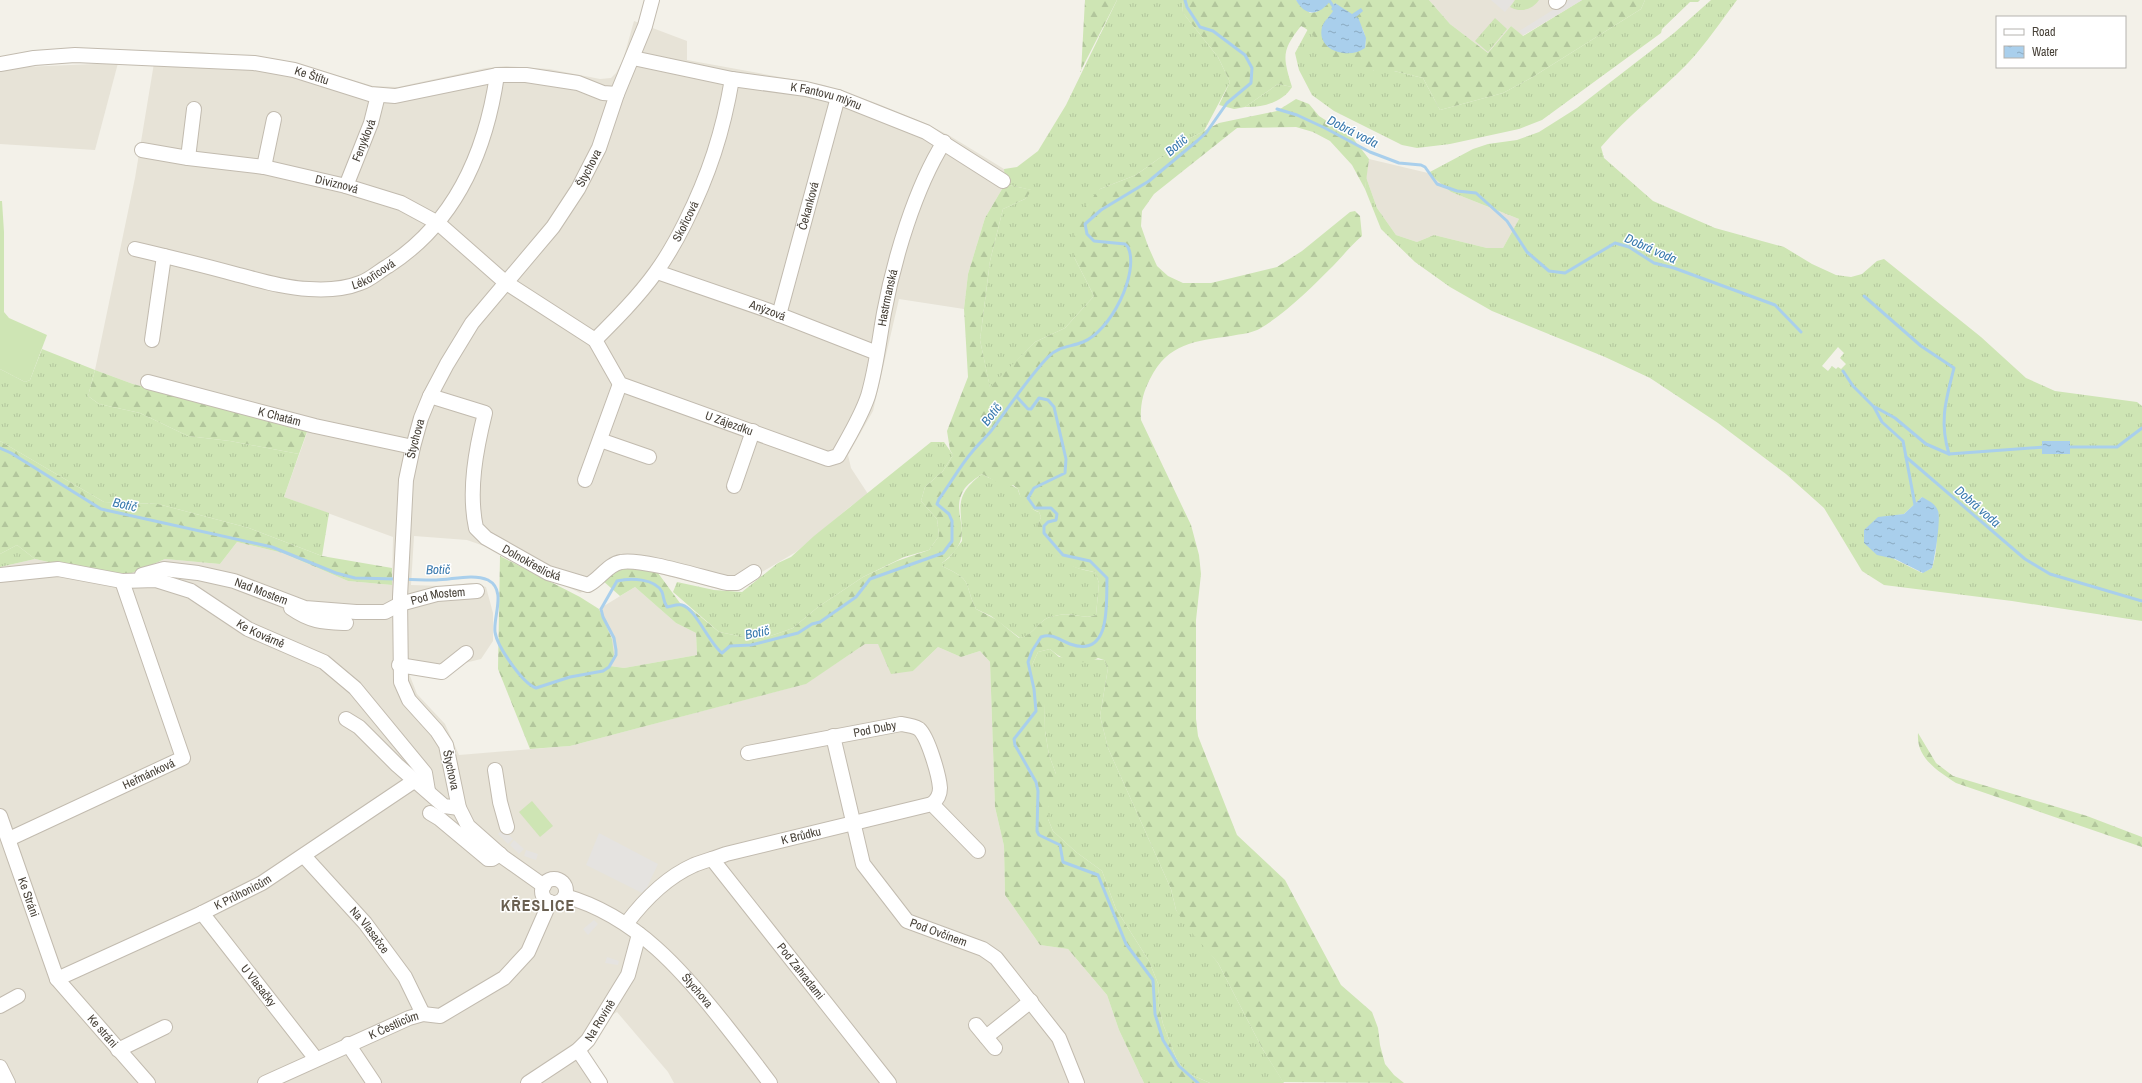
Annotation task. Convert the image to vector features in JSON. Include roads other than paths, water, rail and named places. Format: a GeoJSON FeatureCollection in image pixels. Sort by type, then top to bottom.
{"type":"FeatureCollection","features":[{"type":"Feature","properties":{"kind":"street","name":"Štychova"},"geometry":{"type":"LineString","coordinates":[[544,886],[525,874],[468,826],[459,808],[446,745],[437,731],[409,700],[401,682],[399,665],[400,600],[406,480],[412,447],[430,396],[447,364],[472,323],[505,282],[553,227],[578,189],[599,148],[617,94],[633,58],[652,0]]}},
{"type":"Feature","properties":{"kind":"street","name":"Ke Štítu"},"geometry":{"type":"LineString","coordinates":[[0,64],[34,58],[75,56],[254,63],[294,70],[370,94],[395,96],[497,75],[526,75],[578,83],[603,93],[617,94]]}},
{"type":"Feature","properties":{"kind":"street","name":"K Fantovu mlýnu"},"geometry":{"type":"LineString","coordinates":[[633,58],[732,79],[806,89],[838,97],[926,132],[944,142],[1003,181]]}},
{"type":"Feature","properties":{"kind":"street","name":"Lékořicová"},"geometry":{"type":"LineString","coordinates":[[135,249],[268,282],[309,289],[340,288],[361,283],[409,253],[438,223],[466,179],[479,151],[492,110],[497,75]]}},
{"type":"Feature","properties":{"kind":"street","name":"Skořicová"},"geometry":{"type":"LineString","coordinates":[[595,340],[620,315],[657,272],[678,237],[702,188],[712,163],[724,123],[732,79]]}},
{"type":"Feature","properties":{"kind":"street","name":"Fenyklová"},"geometry":{"type":"LineString","coordinates":[[346,186],[371,123],[378,95]]}},
{"type":"Feature","properties":{"kind":"street","name":"Čekanková"},"geometry":{"type":"LineString","coordinates":[[779,315],[838,97]]}},
{"type":"Feature","properties":{"kind":"street"},"geometry":{"type":"LineString","coordinates":[[188,158],[194,109]]}},
{"type":"Feature","properties":{"kind":"street"},"geometry":{"type":"LineString","coordinates":[[264,167],[274,119]]}},
{"type":"Feature","properties":{"kind":"street","name":"Hastrmanská"},"geometry":{"type":"LineString","coordinates":[[838,456],[860,416],[868,397],[890,286],[901,244],[926,177],[944,142]]}},
{"type":"Feature","properties":{"kind":"street","name":"Diviznová"},"geometry":{"type":"LineString","coordinates":[[142,150],[188,158],[264,167],[346,186],[402,203],[438,223],[505,282]]}},
{"type":"Feature","properties":{"kind":"street"},"geometry":{"type":"LineString","coordinates":[[152,340],[164,256]]}},
{"type":"Feature","properties":{"kind":"street","name":"Anýzová"},"geometry":{"type":"LineString","coordinates":[[657,272],[779,315],[877,353]]}},
{"type":"Feature","properties":{"kind":"street"},"geometry":{"type":"LineString","coordinates":[[505,282],[595,340],[620,384],[585,480]]}},
{"type":"Feature","properties":{"kind":"street","name":"K Chatám"},"geometry":{"type":"LineString","coordinates":[[148,382],[315,426],[412,447]]}},
{"type":"Feature","properties":{"kind":"street","name":"U Zájezdku"},"geometry":{"type":"LineString","coordinates":[[620,384],[754,431],[828,459],[838,456]]}},
{"type":"Feature","properties":{"kind":"street","name":"Dolnokřeslická"},"geometry":{"type":"LineString","coordinates":[[430,396],[485,413],[479,440],[474,481],[476,528],[486,538],[548,573],[588,585],[612,565],[620,562],[652,565],[727,583],[737,583],[754,572]]}},
{"type":"Feature","properties":{"kind":"street"},"geometry":{"type":"LineString","coordinates":[[734,486],[754,431]]}},
{"type":"Feature","properties":{"kind":"street"},"geometry":{"type":"LineString","coordinates":[[600,440],[649,457]]}},
{"type":"Feature","properties":{"kind":"street","name":"Ke Kovárně"},"geometry":{"type":"LineString","coordinates":[[0,575],[58,569],[122,581],[156,580],[191,591],[248,629],[324,662],[355,688],[425,773],[428,791]]}},
{"type":"Feature","properties":{"kind":"street","name":"Nad Mostem"},"geometry":{"type":"LineString","coordinates":[[122,581],[164,569],[198,572],[234,581],[306,608],[356,612],[385,612],[400,600]]}},
{"type":"Feature","properties":{"kind":"street","name":"Heřmánková"},"geometry":{"type":"LineString","coordinates":[[9,839],[183,758],[122,581]]}},
{"type":"Feature","properties":{"kind":"street","name":"Pod Mostem"},"geometry":{"type":"LineString","coordinates":[[400,600],[437,594],[476,591]]}},
{"type":"Feature","properties":{"kind":"street"},"geometry":{"type":"LineString","coordinates":[[283,599],[290,608],[305,618],[315,621],[346,623]]}},
{"type":"Feature","properties":{"kind":"street"},"geometry":{"type":"LineString","coordinates":[[399,665],[442,672],[466,653]]}},
{"type":"Feature","properties":{"kind":"street"},"geometry":{"type":"LineString","coordinates":[[346,720],[359,727],[414,781],[428,791],[444,806],[459,808]]}},
{"type":"Feature","properties":{"kind":"street","name":"Pod Duby"},"geometry":{"type":"LineString","coordinates":[[748,753],[901,724],[918,728],[926,738],[940,788],[938,798],[932,804]]}},
{"type":"Feature","properties":{"kind":"street","name":"Pod Ovčínem"},"geometry":{"type":"LineString","coordinates":[[833,736],[863,864],[907,921],[983,949],[996,958],[1059,1038],[1077,1083]]}},
{"type":"Feature","properties":{"kind":"street"},"geometry":{"type":"LineString","coordinates":[[495,770],[500,802],[507,828]]}},
{"type":"Feature","properties":{"kind":"street","name":"K Průhonicům"},"geometry":{"type":"LineString","coordinates":[[57,979],[202,913],[262,883],[414,781]]}},
{"type":"Feature","properties":{"kind":"street"},"geometry":{"type":"LineString","coordinates":[[932,804],[978,851]]}},
{"type":"Feature","properties":{"kind":"street","name":"K Brůdku"},"geometry":{"type":"LineString","coordinates":[[626,924],[646,900],[671,878],[694,865],[726,854],[852,822],[932,804]]}},
{"type":"Feature","properties":{"kind":"street"},"geometry":{"type":"LineString","coordinates":[[430,813],[440,819],[488,859],[492,859],[500,854]]}},
{"type":"Feature","properties":{"kind":"street","name":"Ke Stráni"},"geometry":{"type":"LineString","coordinates":[[0,816],[57,979]]}},
{"type":"Feature","properties":{"kind":"street","name":"Na Vlasačce"},"geometry":{"type":"LineString","coordinates":[[304,856],[365,923],[404,977],[423,1014]]}},
{"type":"Feature","properties":{"kind":"street","name":"Pod Zahradami"},"geometry":{"type":"LineString","coordinates":[[712,859],[889,1083]]}},
{"type":"Feature","properties":{"kind":"street"},"geometry":{"type":"LineString","coordinates":[[558,880],[566,888],[565,896],[559,902],[550,902],[543,894],[544,886],[550,881],[558,880]]}},
{"type":"Feature","properties":{"kind":"street","name":"Štychova"},"geometry":{"type":"LineString","coordinates":[[565,896],[590,905],[626,924],[670,959],[688,978],[770,1083]]}},
{"type":"Feature","properties":{"kind":"street","name":"K Čestlicům"},"geometry":{"type":"LineString","coordinates":[[265,1083],[348,1044],[423,1014],[440,1016],[504,978],[528,952],[550,902]]}},
{"type":"Feature","properties":{"kind":"street","name":"U Vlasačky"},"geometry":{"type":"LineString","coordinates":[[202,913],[316,1059]]}},
{"type":"Feature","properties":{"kind":"street","name":"Na Rovině"},"geometry":{"type":"LineString","coordinates":[[528,1083],[578,1050],[588,1040],[628,975],[639,934]]}},
{"type":"Feature","properties":{"kind":"street","name":"Ke stráni"},"geometry":{"type":"LineString","coordinates":[[57,979],[148,1083]]}},
{"type":"Feature","properties":{"kind":"street"},"geometry":{"type":"LineString","coordinates":[[0,1006],[18,996]]}},
{"type":"Feature","properties":{"kind":"street"},"geometry":{"type":"LineString","coordinates":[[986,1037],[1031,1001]]}},
{"type":"Feature","properties":{"kind":"street"},"geometry":{"type":"LineString","coordinates":[[976,1024],[995,1048]]}},
{"type":"Feature","properties":{"kind":"street"},"geometry":{"type":"LineString","coordinates":[[118,1050],[165,1027]]}},
{"type":"Feature","properties":{"kind":"street"},"geometry":{"type":"LineString","coordinates":[[348,1044],[374,1083]]}},
{"type":"Feature","properties":{"kind":"street"},"geometry":{"type":"LineString","coordinates":[[578,1050],[600,1083]]}},
{"type":"Feature","properties":{"kind":"street"},"geometry":{"type":"LineString","coordinates":[[0,1067],[8,1083]]}},
{"type":"Feature","properties":{"kind":"water"},"geometry":{"type":"Polygon","coordinates":[[[1296,0],[1331,0],[1322,9],[1309,12],[1304,10],[1296,0]]]}},
{"type":"Feature","properties":{"kind":"water"},"geometry":{"type":"Polygon","coordinates":[[[1335,3],[1352,14],[1361,8],[1363,11],[1355,18],[1358,17],[1366,38],[1365,48],[1358,52],[1343,53],[1335,51],[1324,42],[1321,35],[1322,27],[1333,11],[1331,9],[1335,3]]]}},
{"type":"Feature","properties":{"kind":"water"},"geometry":{"type":"Polygon","coordinates":[[[2042,441],[2070,441],[2070,454],[2042,454],[2042,441]]]}},
{"type":"Feature","properties":{"kind":"water"},"geometry":{"type":"Polygon","coordinates":[[[1922,497],[1937,508],[1939,515],[1935,556],[1932,568],[1923,573],[1895,559],[1877,555],[1864,543],[1864,530],[1878,517],[1904,514],[1922,497]]]}},
{"type":"Feature","properties":{"kind":"waterway","name":"Botič"},"geometry":{"type":"LineString","coordinates":[[405,579],[442,580],[462,577],[476,577],[488,580],[494,584],[498,597],[495,632],[500,646],[517,672],[530,685],[536,688],[570,677],[603,671],[609,667],[616,655],[616,650],[614,638],[603,617],[601,609],[617,581],[635,579],[642,580],[659,587],[667,607],[682,605],[692,612],[712,642],[722,653],[730,646],[751,645],[798,633],[812,624],[820,622],[856,597],[870,579],[943,553],[952,541],[952,521],[949,514],[937,504],[963,463],[992,430],[1027,382],[1048,357],[1056,351],[1083,342],[1093,336],[1103,327],[1120,300],[1130,271],[1131,258],[1128,247],[1125,244],[1094,241],[1087,234],[1085,224],[1101,210],[1149,181],[1197,141],[1206,133],[1227,103],[1251,83],[1252,68],[1245,55],[1213,31],[1200,27],[1187,7],[1185,0]]}},
{"type":"Feature","properties":{"kind":"waterway"},"geometry":{"type":"LineString","coordinates":[[1329,0],[1333,6]]}},
{"type":"Feature","properties":{"kind":"waterway","name":"Dobrá voda"},"geometry":{"type":"LineString","coordinates":[[1277,109],[1297,115],[1370,152],[1399,163],[1421,165],[1425,167],[1437,184],[1457,191],[1476,193],[1507,221],[1527,252],[1549,271],[1565,273],[1615,243],[1629,247],[1654,263],[1674,268],[1775,305],[1801,332]]}},
{"type":"Feature","properties":{"kind":"waterway"},"geometry":{"type":"LineString","coordinates":[[1864,296],[1921,346],[1954,368],[1946,401],[1944,421],[1944,431],[1949,454]]}},
{"type":"Feature","properties":{"kind":"waterway","name":"Dobrá voda"},"geometry":{"type":"LineString","coordinates":[[1843,371],[1853,386],[1874,407],[1882,422],[1903,441],[1906,457],[2025,559],[2050,574],[2142,601]]}},
{"type":"Feature","properties":{"kind":"waterway"},"geometry":{"type":"LineString","coordinates":[[1017,397],[1028,409],[1031,409],[1039,398],[1048,400],[1054,407],[1066,459],[1065,473],[1034,488],[1028,498],[1035,508],[1051,508],[1057,514],[1056,520],[1048,522],[1044,526],[1044,533],[1063,555],[1090,561],[1107,578],[1106,613],[1104,626],[1100,636],[1093,643],[1084,646],[1070,644],[1053,636],[1041,637],[1032,651],[1028,662],[1034,689],[1036,711],[1014,739],[1015,745],[1036,782],[1038,791],[1037,831],[1039,835],[1060,845],[1063,862],[1098,875],[1126,944],[1153,980],[1155,1014],[1163,1040],[1179,1066],[1198,1083]]}},
{"type":"Feature","properties":{"kind":"waterway"},"geometry":{"type":"LineString","coordinates":[[1875,407],[1895,418],[1926,444],[1949,454],[2044,447]]}},
{"type":"Feature","properties":{"kind":"waterway"},"geometry":{"type":"LineString","coordinates":[[2068,447],[2117,447],[2142,428]]}},
{"type":"Feature","properties":{"kind":"waterway","name":"Botič"},"geometry":{"type":"LineString","coordinates":[[0,448],[11,453],[101,509],[272,547],[336,573],[355,578],[397,579]]}},
{"type":"Feature","properties":{"kind":"waterway"},"geometry":{"type":"LineString","coordinates":[[1906,457],[1915,505]]}},
{"type":"Feature","properties":{"kind":"district","name":"KŘESLICE"},"geometry":{"type":"Point","coordinates":[538,905]}}]}
